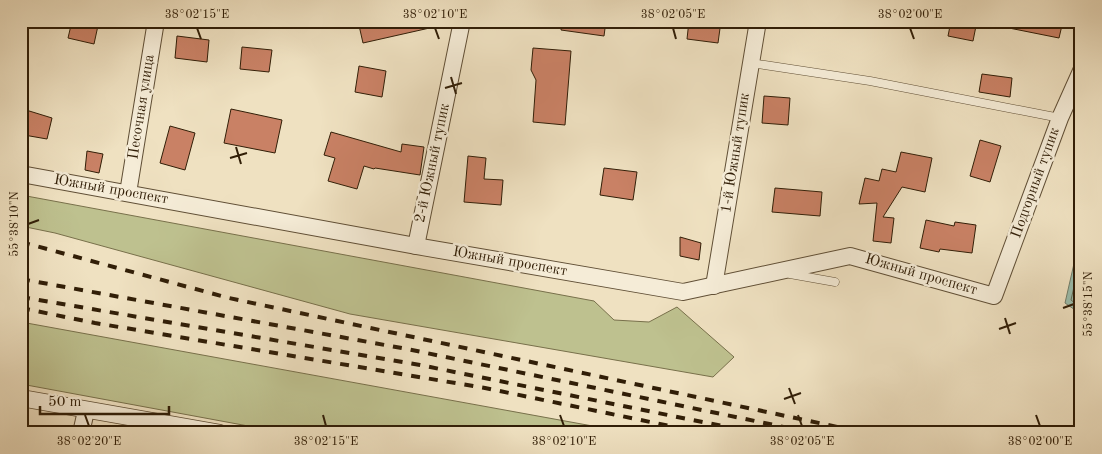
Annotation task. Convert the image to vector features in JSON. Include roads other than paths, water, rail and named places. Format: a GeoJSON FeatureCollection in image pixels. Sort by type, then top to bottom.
{"type":"FeatureCollection","features":[{"type":"Feature","properties":{"kind":"street","name":"Песочная улица"},"geometry":{"type":"LineString","coordinates":[[128,193],[156,21]]}},
{"type":"Feature","properties":{"kind":"street","name":"2-й Южный тупик"},"geometry":{"type":"LineString","coordinates":[[416,246],[462,21]]}},
{"type":"Feature","properties":{"kind":"street","name":"1-й Южный тупик"},"geometry":{"type":"LineString","coordinates":[[714,286],[758,21]]}},
{"type":"Feature","properties":{"kind":"street","name":"Подгорный тупик"},"geometry":{"type":"LineString","coordinates":[[994,296],[1060,118],[1081,71]]}},
{"type":"Feature","properties":{"kind":"street","name":"Южный проспект"},"geometry":{"type":"LineString","coordinates":[[21,174],[416,246],[683,292],[850,256],[994,296]]}},
{"type":"Feature","properties":{"kind":"street"},"geometry":{"type":"LineString","coordinates":[[21,398],[220,433]]}},
{"type":"Feature","properties":{"kind":"street"},"geometry":{"type":"LineString","coordinates":[[81,433],[86,410]]}},
{"type":"Feature","properties":{"kind":"lane"},"geometry":{"type":"LineString","coordinates":[[751,63],[870,81],[1060,118]]}},
{"type":"Feature","properties":{"kind":"lane"},"geometry":{"type":"LineString","coordinates":[[776,272],[834,282]]}},
{"type":"Feature","properties":{"kind":"water"},"geometry":{"type":"Polygon","coordinates":[[[1081,233],[1081,314],[1065,303],[1081,233]]]}},
{"type":"Feature","properties":{"kind":"railway"},"geometry":{"type":"LineString","coordinates":[[21,242],[229,298],[866,433]]}},
{"type":"Feature","properties":{"kind":"railway"},"geometry":{"type":"LineString","coordinates":[[21,279],[407,349],[813,433]]}},
{"type":"Feature","properties":{"kind":"railway"},"geometry":{"type":"LineString","coordinates":[[21,297],[420,365],[757,433]]}},
{"type":"Feature","properties":{"kind":"railway"},"geometry":{"type":"LineString","coordinates":[[21,308],[95,323],[485,388],[704,433]]}}]}
